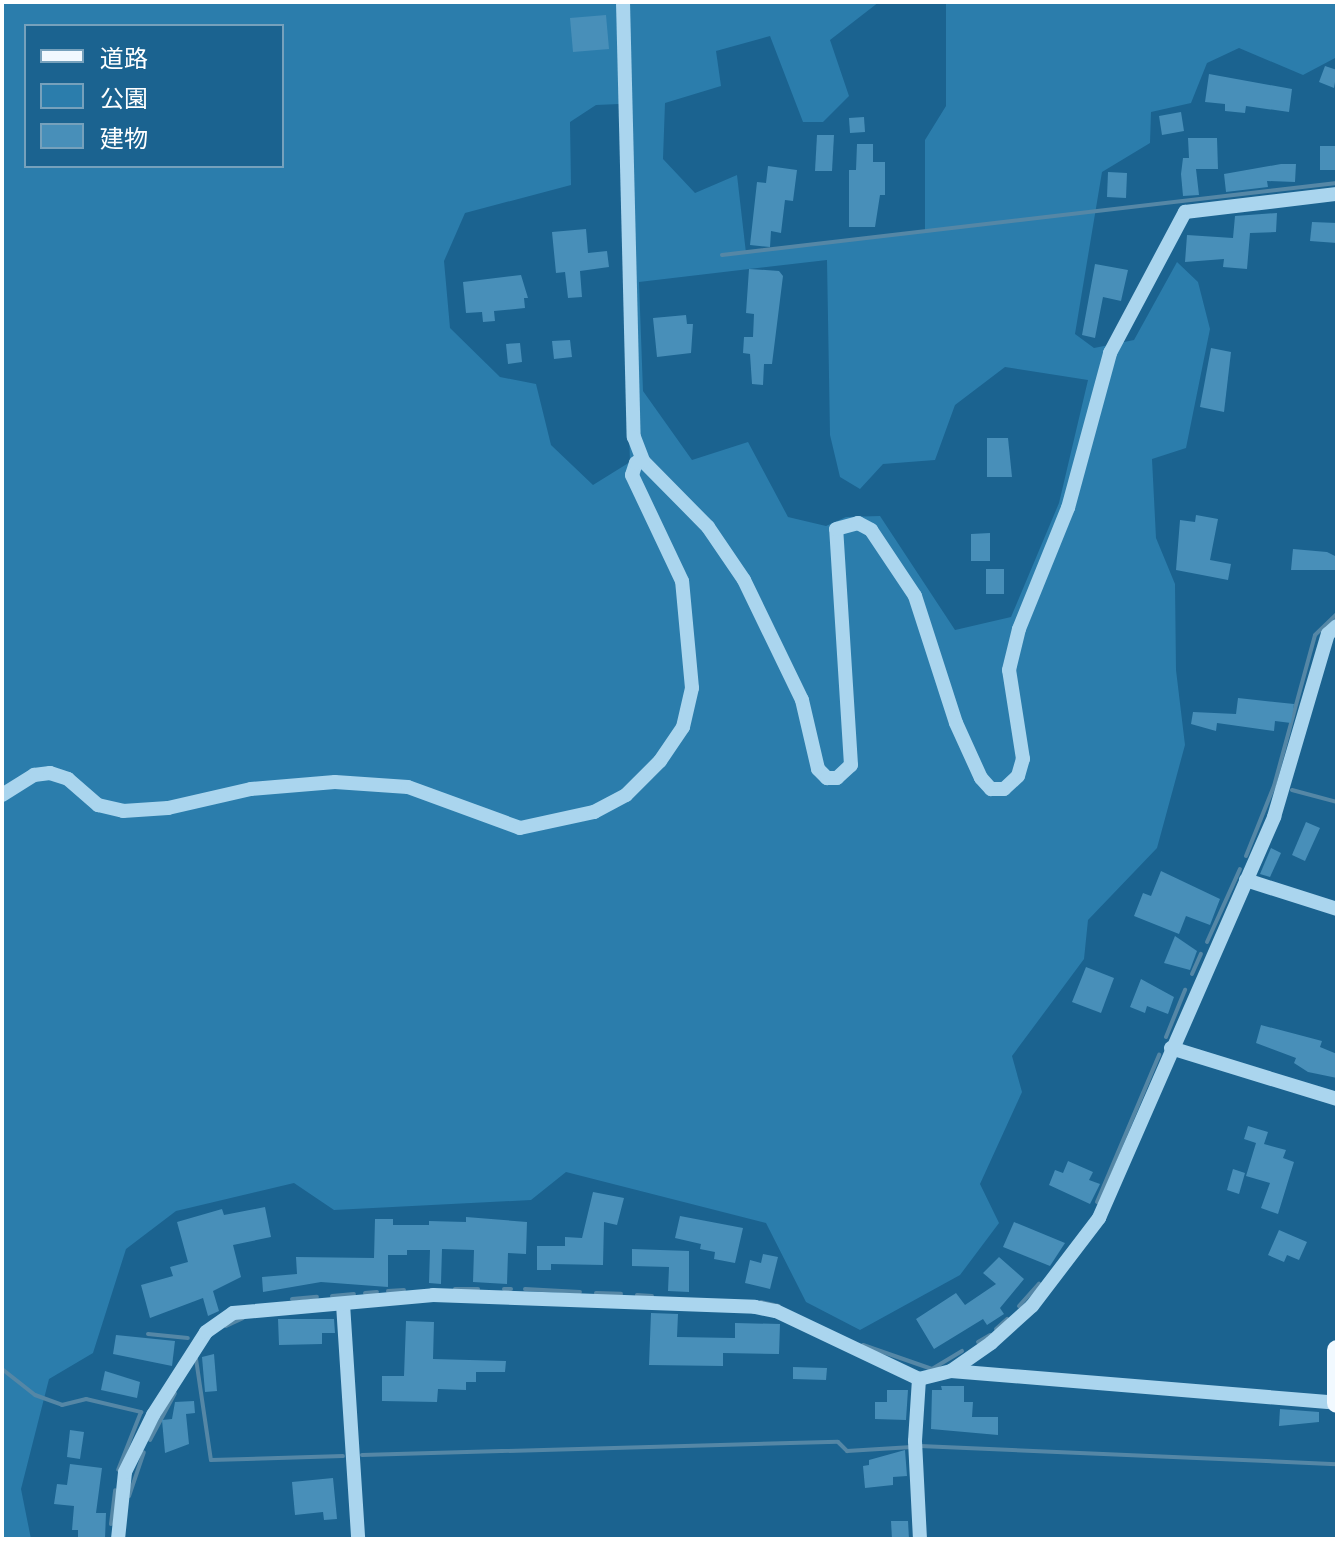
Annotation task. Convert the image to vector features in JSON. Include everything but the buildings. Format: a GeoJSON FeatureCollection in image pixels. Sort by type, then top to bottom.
{"type":"FeatureCollection","features":[{"type":"Feature","properties":{"kind":"main road"},"geometry":{"type":"LineString","coordinates":[[1337,1350],[1337,1403]]}},
{"type":"Feature","properties":{"kind":"street"},"geometry":{"type":"LineString","coordinates":[[623,2],[634,437],[643,461],[708,527],[744,580],[802,700],[818,769],[827,778],[837,778],[851,765],[833,542],[844,523],[858,523],[871,530],[915,596],[956,723],[981,778],[991,789],[1004,789],[1018,776],[1023,759],[1009,670],[1019,629],[1068,508],[1110,353],[1185,212],[1337,194]]}},
{"type":"Feature","properties":{"kind":"street"},"geometry":{"type":"LineString","coordinates":[[2,795],[34,775],[50,773],[68,779],[98,805],[123,811],[168,808],[251,789],[335,782],[408,787],[520,828],[594,812],[626,795],[660,761],[683,727],[692,688],[682,581],[632,475],[636,463],[643,461]]}},
{"type":"Feature","properties":{"kind":"street"},"geometry":{"type":"LineString","coordinates":[[951,1371],[1032,1306],[1084,1245],[1274,817],[1328,634],[1337,626]]}},
{"type":"Feature","properties":{"kind":"street"},"geometry":{"type":"LineString","coordinates":[[1246,880],[1337,909]]}},
{"type":"Feature","properties":{"kind":"street"},"geometry":{"type":"LineString","coordinates":[[1171,1048],[1337,1099]]}},
{"type":"Feature","properties":{"kind":"street"},"geometry":{"type":"LineString","coordinates":[[118,1539],[125,1472],[176,1375],[206,1332],[233,1313],[495,1296],[755,1307],[776,1311],[848,1348],[907,1369],[919,1379]]}},
{"type":"Feature","properties":{"kind":"street"},"geometry":{"type":"LineString","coordinates":[[343,1304],[358,1539]]}},
{"type":"Feature","properties":{"kind":"street"},"geometry":{"type":"LineString","coordinates":[[919,1379],[951,1371],[1337,1403]]}},
{"type":"Feature","properties":{"kind":"street"},"geometry":{"type":"LineString","coordinates":[[919,1379],[915,1446],[920,1539]]}},
{"type":"Feature","properties":{"kind":"green space"},"geometry":{"type":"Polygon","coordinates":[[[2,2],[879,2],[830,40],[849,96],[823,122],[803,122],[770,36],[716,51],[721,86],[665,103],[663,159],[695,193],[737,175],[746,253],[925,232],[925,140],[946,106],[946,2],[1337,2],[1337,57],[1303,75],[1239,48],[1207,63],[1191,103],[1151,112],[1150,143],[1102,172],[1075,334],[1094,348],[1134,340],[1177,262],[1198,282],[1210,329],[1186,448],[1152,459],[1156,538],[1175,584],[1176,670],[1185,745],[1157,848],[1088,920],[1084,959],[1012,1056],[1022,1092],[980,1184],[999,1223],[960,1275],[860,1330],[806,1302],[766,1223],[566,1172],[531,1200],[334,1210],[294,1183],[176,1211],[126,1249],[93,1353],[49,1379],[21,1489],[31,1539],[2,1539],[2,2]],[[619,104],[596,105],[570,122],[571,185],[465,213],[444,261],[450,328],[500,377],[536,384],[551,445],[593,485],[630,462],[619,104]],[[827,260],[639,282],[643,391],[692,460],[748,442],[788,517],[826,526],[846,517],[880,516],[955,630],[1011,617],[1059,503],[1088,380],[1005,367],[955,405],[935,460],[883,464],[860,489],[840,477],[830,435],[827,260]]]}},
{"type":"Feature","properties":{"kind":"waterway"},"geometry":{"type":"LineString","coordinates":[[722,255],[1337,183]]}},
{"type":"Feature","properties":{"kind":"waterway"},"geometry":{"type":"LineString","coordinates":[[1246,856],[1274,786],[1315,635],[1337,614]]}},
{"type":"Feature","properties":{"kind":"waterway"},"geometry":{"type":"LineString","coordinates":[[1292,790],[1337,802]]}},
{"type":"Feature","properties":{"kind":"waterway"},"geometry":{"type":"LineString","coordinates":[[1207,942],[1240,869]]}},
{"type":"Feature","properties":{"kind":"waterway"},"geometry":{"type":"LineString","coordinates":[[1192,974],[1201,954]]}},
{"type":"Feature","properties":{"kind":"waterway"},"geometry":{"type":"LineString","coordinates":[[1166,1037],[1185,990]]}},
{"type":"Feature","properties":{"kind":"waterway"},"geometry":{"type":"LineString","coordinates":[[1097,1202],[1159,1055]]}},
{"type":"Feature","properties":{"kind":"waterway"},"geometry":{"type":"LineString","coordinates":[[1019,1306],[1039,1284]]}},
{"type":"Feature","properties":{"kind":"waterway"},"geometry":{"type":"LineString","coordinates":[[455,1289],[478,1289]]}},
{"type":"Feature","properties":{"kind":"waterway"},"geometry":{"type":"LineString","coordinates":[[504,1289],[511,1289]]}},
{"type":"Feature","properties":{"kind":"waterway"},"geometry":{"type":"LineString","coordinates":[[525,1289],[580,1292]]}},
{"type":"Feature","properties":{"kind":"waterway"},"geometry":{"type":"LineString","coordinates":[[388,1291],[404,1290]]}},
{"type":"Feature","properties":{"kind":"waterway"},"geometry":{"type":"LineString","coordinates":[[365,1293],[377,1292]]}},
{"type":"Feature","properties":{"kind":"waterway"},"geometry":{"type":"LineString","coordinates":[[596,1293],[621,1294]]}},
{"type":"Feature","properties":{"kind":"waterway"},"geometry":{"type":"LineString","coordinates":[[332,1296],[354,1294]]}},
{"type":"Feature","properties":{"kind":"waterway"},"geometry":{"type":"LineString","coordinates":[[637,1295],[652,1296]]}},
{"type":"Feature","properties":{"kind":"waterway"},"geometry":{"type":"LineString","coordinates":[[292,1299],[317,1297]]}},
{"type":"Feature","properties":{"kind":"waterway"},"geometry":{"type":"LineString","coordinates":[[761,1302],[779,1306]]}},
{"type":"Feature","properties":{"kind":"waterway"},"geometry":{"type":"LineString","coordinates":[[226,1326],[243,1318]]}},
{"type":"Feature","properties":{"kind":"waterway"},"geometry":{"type":"LineString","coordinates":[[996,1329],[1007,1319]]}},
{"type":"Feature","properties":{"kind":"waterway"},"geometry":{"type":"LineString","coordinates":[[148,1334],[188,1338]]}},
{"type":"Feature","properties":{"kind":"waterway"},"geometry":{"type":"LineString","coordinates":[[978,1342],[990,1335]]}},
{"type":"Feature","properties":{"kind":"waterway"},"geometry":{"type":"LineString","coordinates":[[863,1345],[932,1369],[962,1351]]}},
{"type":"Feature","properties":{"kind":"waterway"},"geometry":{"type":"LineString","coordinates":[[196,1359],[211,1460],[343,1456]]}},
{"type":"Feature","properties":{"kind":"waterway"},"geometry":{"type":"LineString","coordinates":[[2,1369],[35,1395],[62,1405],[86,1399],[141,1412],[118,1470]]}},
{"type":"Feature","properties":{"kind":"waterway"},"geometry":{"type":"LineString","coordinates":[[150,1440],[175,1393]]}},
{"type":"Feature","properties":{"kind":"waterway"},"geometry":{"type":"LineString","coordinates":[[362,1455],[838,1442],[847,1451],[912,1447]]}},
{"type":"Feature","properties":{"kind":"waterway"},"geometry":{"type":"LineString","coordinates":[[920,1446],[1337,1464]]}},
{"type":"Feature","properties":{"kind":"waterway"},"geometry":{"type":"LineString","coordinates":[[129,1496],[144,1452]]}},
{"type":"Feature","properties":{"kind":"waterway"},"geometry":{"type":"LineString","coordinates":[[111,1524],[115,1490]]}}]}
